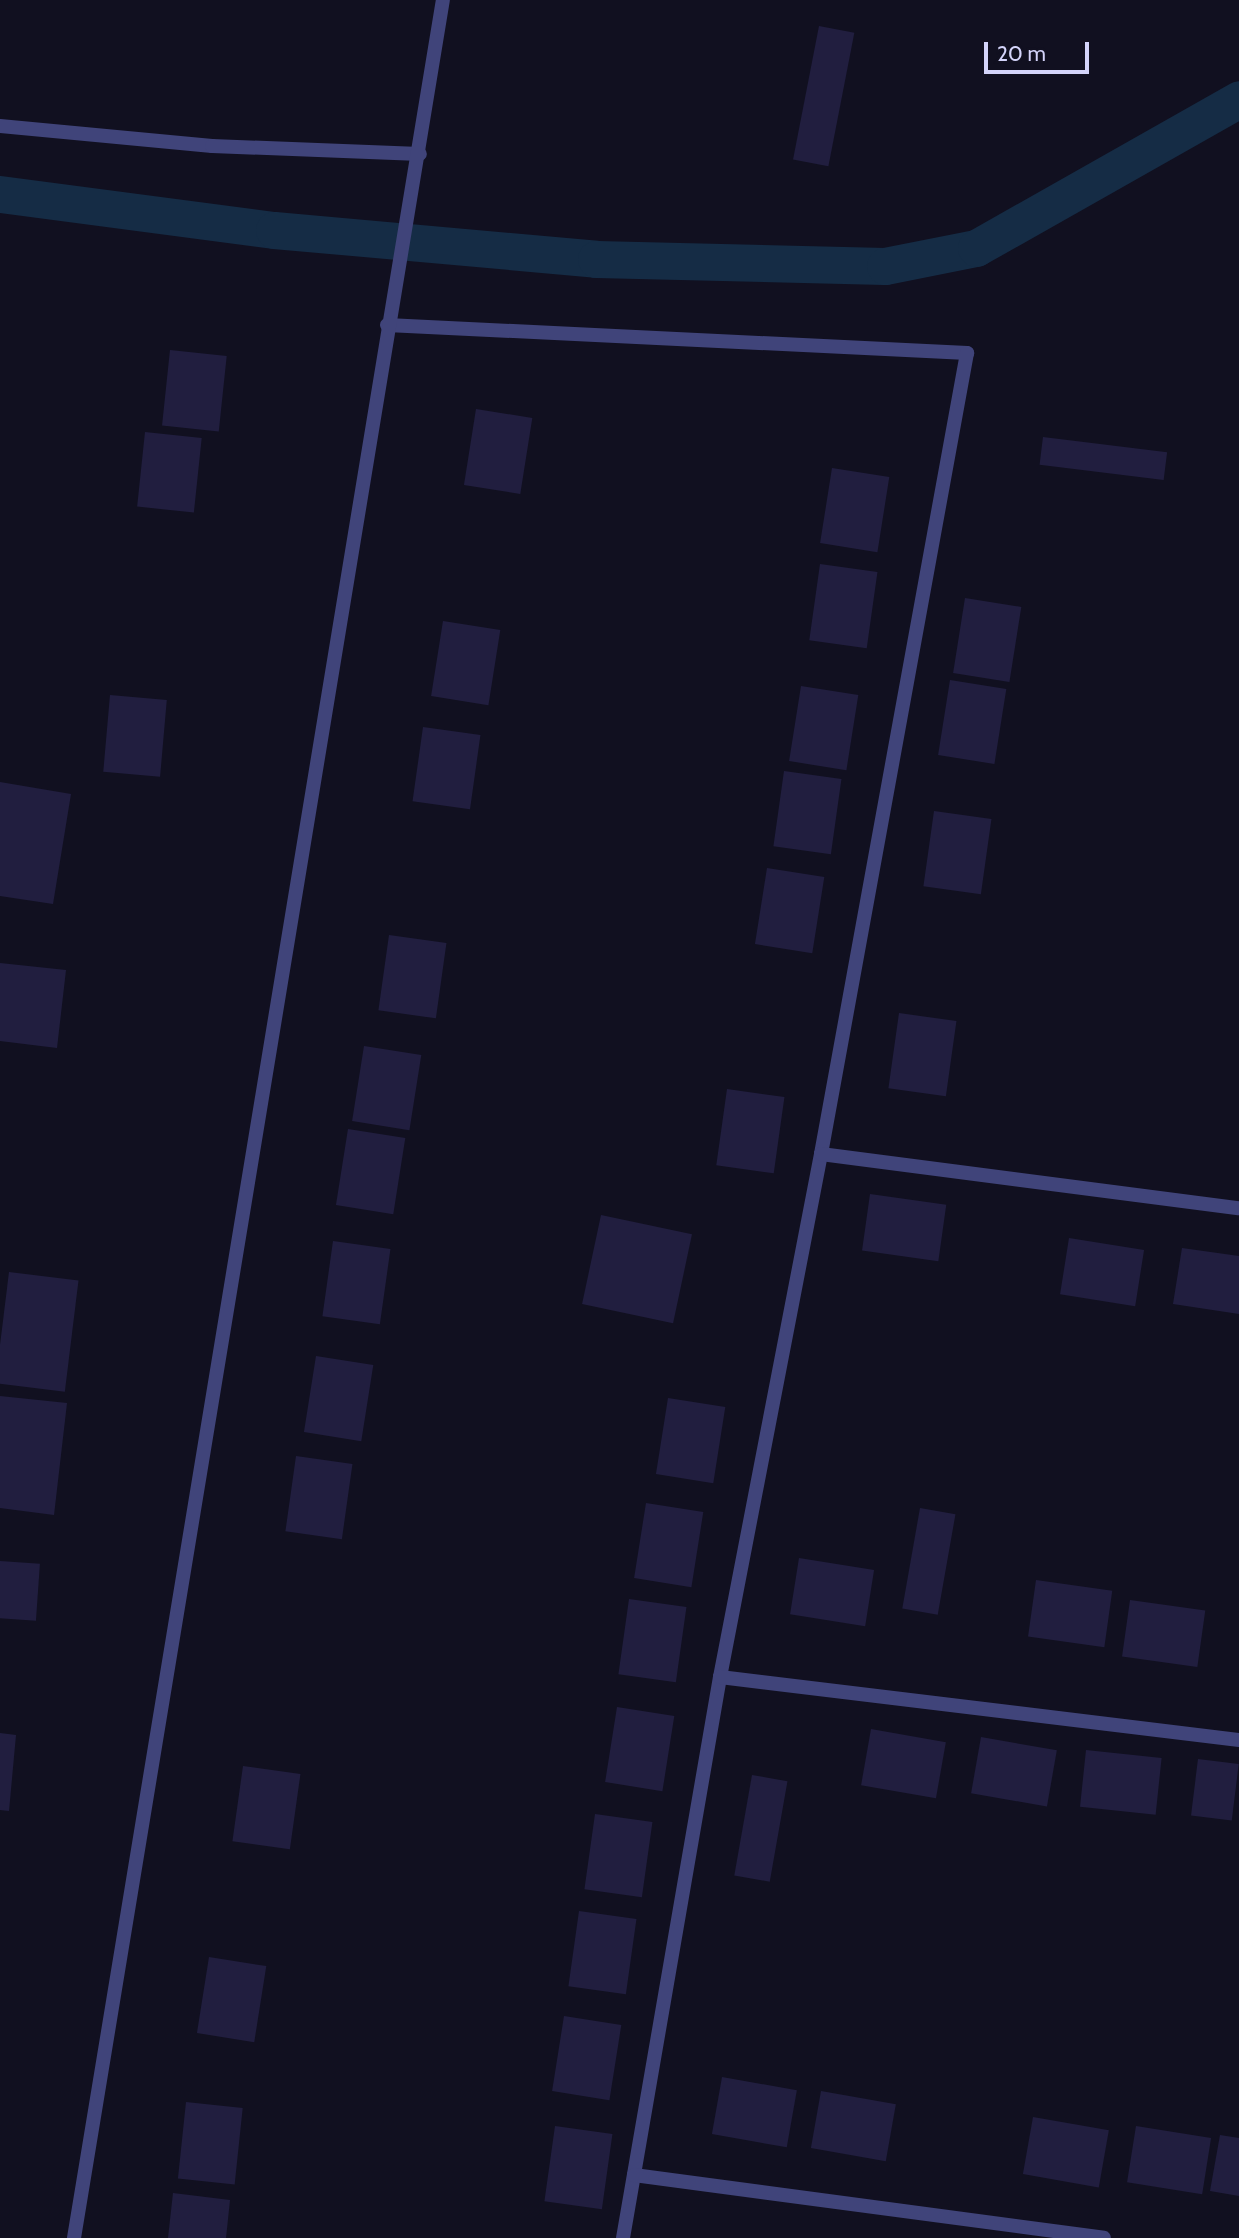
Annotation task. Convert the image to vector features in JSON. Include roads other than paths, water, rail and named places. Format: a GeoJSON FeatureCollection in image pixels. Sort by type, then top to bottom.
{"type":"FeatureCollection","features":[{"type":"Feature","properties":{"kind":"street"},"geometry":{"type":"LineString","coordinates":[[74,2238],[387,326],[420,155],[443,0]]}},
{"type":"Feature","properties":{"kind":"street"},"geometry":{"type":"LineString","coordinates":[[0,126],[212,146],[420,155]]}},
{"type":"Feature","properties":{"kind":"street"},"geometry":{"type":"LineString","coordinates":[[387,326],[967,353],[821,1154],[720,1677],[623,2238]]}},
{"type":"Feature","properties":{"kind":"street"},"geometry":{"type":"LineString","coordinates":[[821,1154],[1239,1208]]}},
{"type":"Feature","properties":{"kind":"street"},"geometry":{"type":"LineString","coordinates":[[720,1677],[1239,1740]]}},
{"type":"Feature","properties":{"kind":"street"},"geometry":{"type":"LineString","coordinates":[[634,2175],[1104,2238]]}},
{"type":"Feature","properties":{"kind":"waterway"},"geometry":{"type":"LineString","coordinates":[[0,194],[274,230],[596,259],[885,266],[976,248],[1239,99]]}}]}
